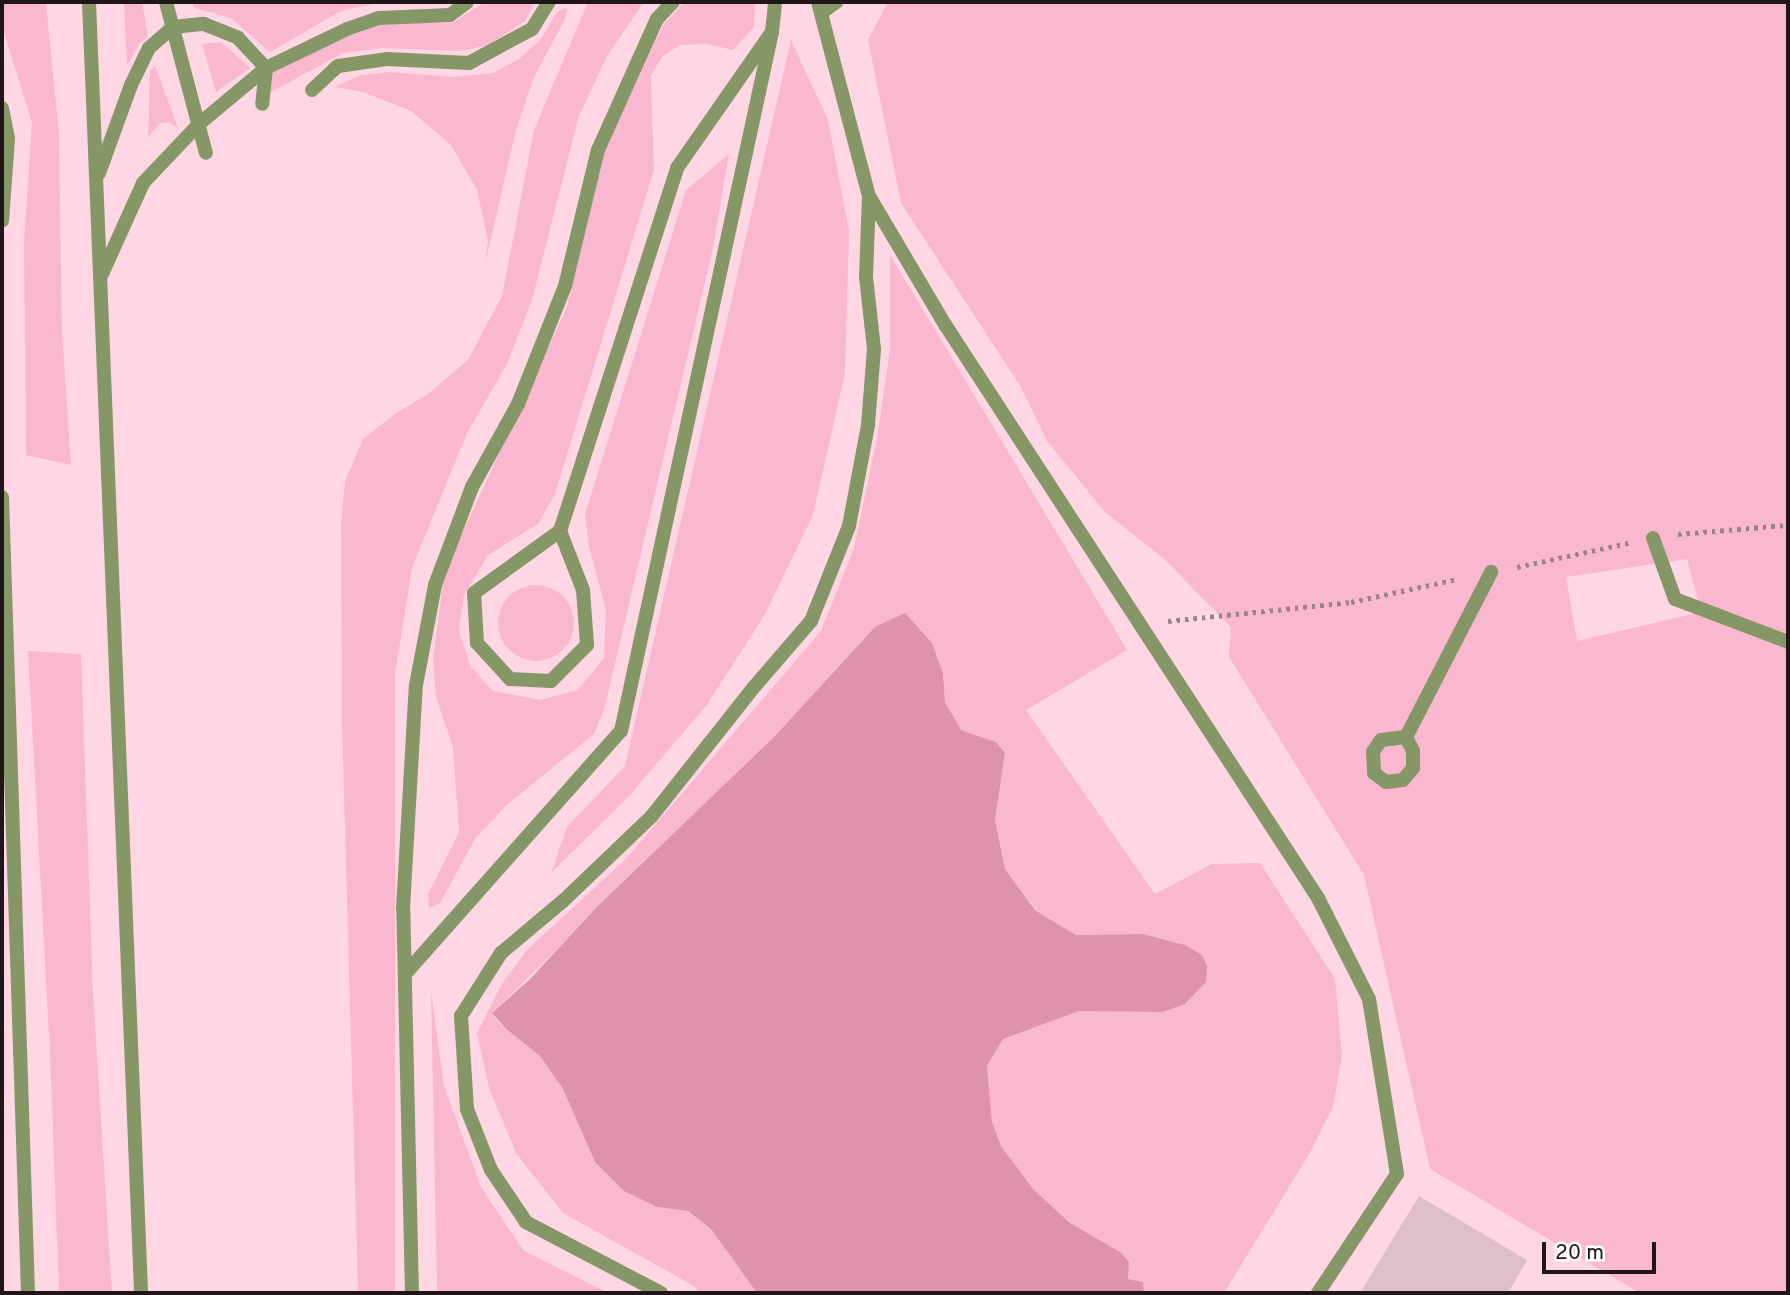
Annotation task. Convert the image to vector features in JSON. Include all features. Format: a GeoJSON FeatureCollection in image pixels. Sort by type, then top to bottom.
{"type":"FeatureCollection","features":[{"type":"Feature","properties":{"kind":"lane"},"geometry":{"type":"LineString","coordinates":[[89,2],[141,1293]]}},
{"type":"Feature","properties":{"kind":"lane"},"geometry":{"type":"LineString","coordinates":[[166,2],[206,153]]}},
{"type":"Feature","properties":{"kind":"lane"},"geometry":{"type":"LineString","coordinates":[[101,278],[143,183],[199,124],[265,68],[347,29],[379,18],[450,15],[467,2]]}},
{"type":"Feature","properties":{"kind":"lane"},"geometry":{"type":"LineString","coordinates":[[312,90],[338,66],[387,59],[469,63],[532,29],[549,2]]}},
{"type":"Feature","properties":{"kind":"lane"},"geometry":{"type":"LineString","coordinates":[[412,1293],[402,908],[416,685],[435,585],[472,487],[518,404],[565,286],[598,150],[657,19],[673,2]]}},
{"type":"Feature","properties":{"kind":"lane"},"geometry":{"type":"LineString","coordinates":[[405,974],[621,731],[772,32],[775,2]]}},
{"type":"Feature","properties":{"kind":"lane"},"geometry":{"type":"LineString","coordinates":[[835,2],[819,7],[869,196],[946,326],[1318,898],[1369,999],[1397,1174],[1318,1293]]}},
{"type":"Feature","properties":{"kind":"lane"},"geometry":{"type":"LineString","coordinates":[[97,180],[131,85],[149,48],[173,27],[204,24],[238,38],[265,68],[262,104]]}},
{"type":"Feature","properties":{"kind":"lane"},"geometry":{"type":"LineString","coordinates":[[559,531],[583,590],[587,645],[551,681],[510,679],[477,643],[474,593],[559,531],[677,169],[772,32]]}},
{"type":"Feature","properties":{"kind":"lane"},"geometry":{"type":"LineString","coordinates":[[2,108],[8,138],[2,221]]}},
{"type":"Feature","properties":{"kind":"lane"},"geometry":{"type":"LineString","coordinates":[[661,1293],[526,1222],[492,1170],[467,1109],[461,1016],[501,953],[563,901],[651,817],[754,687],[811,621],[849,526],[868,425],[874,349],[866,277],[869,196]]}},
{"type":"Feature","properties":{"kind":"lane"},"geometry":{"type":"LineString","coordinates":[[2,497],[28,1293]]}},
{"type":"Feature","properties":{"kind":"lane"},"geometry":{"type":"LineString","coordinates":[[1653,538],[1675,599],[1788,642]]}},
{"type":"Feature","properties":{"kind":"lane"},"geometry":{"type":"LineString","coordinates":[[1406,737],[1491,572]]}},
{"type":"Feature","properties":{"kind":"shaded area"},"geometry":{"type":"Polygon","coordinates":[[[2,2],[1788,2],[1788,1293],[2,1293],[2,2]]]}},
{"type":"Feature","properties":{"kind":"shaded area"},"geometry":{"type":"Polygon","coordinates":[[[2,2],[46,2],[59,134],[62,331],[71,465],[26,455],[24,241],[32,123],[2,26],[2,2]]]}},
{"type":"Feature","properties":{"kind":"shaded area"},"geometry":{"type":"Polygon","coordinates":[[[124,2],[142,2],[148,37],[139,44],[127,66],[124,2]]]}},
{"type":"Feature","properties":{"kind":"shaded area"},"geometry":{"type":"Polygon","coordinates":[[[192,2],[383,2],[341,11],[270,52],[231,18],[194,8],[192,2]]]}},
{"type":"Feature","properties":{"kind":"shaded area"},"geometry":{"type":"Polygon","coordinates":[[[485,2],[535,2],[525,21],[488,45],[461,51],[381,48],[343,53],[271,92],[271,73],[325,44],[387,23],[452,23],[485,2]]]}},
{"type":"Feature","properties":{"kind":"shaded area"},"geometry":{"type":"Polygon","coordinates":[[[588,2],[644,2],[607,56],[579,116],[532,300],[507,364],[467,433],[412,568],[395,674],[395,1293],[358,1293],[342,721],[341,523],[345,481],[363,439],[396,413],[428,394],[468,360],[502,296],[534,130],[588,2]]]}},
{"type":"Feature","properties":{"kind":"shaded area"},"geometry":{"type":"Polygon","coordinates":[[[684,2],[755,2],[754,27],[733,50],[707,44],[680,45],[663,56],[651,75],[654,170],[555,494],[538,524],[488,555],[464,595],[459,631],[471,667],[493,691],[540,700],[578,690],[604,658],[606,610],[589,547],[585,514],[686,190],[729,154],[713,248],[604,710],[594,734],[508,804],[476,837],[440,903],[429,908],[428,895],[459,832],[453,747],[436,697],[433,659],[443,584],[459,540],[567,307],[604,151],[662,27],[684,2]]]}},
{"type":"Feature","properties":{"kind":"shaded area"},"geometry":{"type":"Polygon","coordinates":[[[888,2],[1788,2],[1788,1293],[1640,1293],[1430,1169],[1364,875],[1229,657],[1231,627],[1163,558],[1105,512],[1047,441],[1021,387],[901,203],[868,40],[888,2]],[[1687,559],[1566,577],[1577,641],[1701,612],[1687,559]]]}},
{"type":"Feature","properties":{"kind":"shaded area"},"geometry":{"type":"Polygon","coordinates":[[[567,8],[565,19],[534,77],[516,130],[485,264],[488,241],[477,190],[451,145],[411,111],[363,92],[335,87],[361,75],[390,72],[453,77],[493,73],[519,59],[541,39],[557,12],[567,8]]]}},
{"type":"Feature","properties":{"kind":"shaded area"},"geometry":{"type":"Polygon","coordinates":[[[791,40],[828,120],[849,231],[845,373],[813,515],[764,616],[706,706],[629,796],[551,873],[567,827],[625,766],[791,40]]]}},
{"type":"Feature","properties":{"kind":"shaded area"},"geometry":{"type":"Polygon","coordinates":[[[221,42],[250,68],[216,92],[202,44],[221,42]]]}},
{"type":"Feature","properties":{"kind":"shaded area"},"geometry":{"type":"Polygon","coordinates":[[[155,66],[178,128],[168,122],[160,123],[148,137],[150,71],[155,66]]]}},
{"type":"Feature","properties":{"kind":"shaded area"},"geometry":{"type":"Polygon","coordinates":[[[890,255],[1127,650],[1026,710],[1155,894],[1212,864],[1260,863],[1335,979],[1342,1055],[1333,1107],[1311,1151],[1224,1293],[1144,1293],[1143,1282],[1128,1279],[1094,1239],[1070,1223],[1034,1190],[1001,1146],[992,1122],[987,1066],[1003,1039],[1079,1011],[1163,1012],[1185,1004],[1206,982],[1142,934],[1076,935],[1036,910],[1005,869],[995,820],[1005,753],[996,742],[961,730],[945,702],[943,673],[875,627],[774,737],[492,1013],[500,1024],[540,1056],[563,1089],[595,1162],[657,1207],[688,1211],[711,1229],[757,1293],[700,1293],[694,1286],[563,1213],[516,1153],[489,1088],[477,1033],[501,985],[528,949],[625,860],[821,631],[854,548],[878,433],[890,349],[890,255]]]}},
{"type":"Feature","properties":{"kind":"shaded area"},"geometry":{"type":"Polygon","coordinates":[[[536,585],[550,588],[563,596],[571,609],[574,623],[571,637],[563,650],[550,658],[536,661],[522,658],[509,650],[501,637],[498,623],[501,609],[509,596],[522,588],[536,585]]]}},
{"type":"Feature","properties":{"kind":"shaded area"},"geometry":{"type":"Polygon","coordinates":[[[905,613],[932,643],[943,673],[945,702],[961,730],[996,742],[1005,753],[995,820],[1005,869],[1035,910],[1076,935],[1142,934],[1185,945],[1202,955],[1207,966],[1206,982],[1185,1004],[1163,1012],[1079,1011],[1003,1039],[987,1066],[992,1122],[1001,1146],[1034,1190],[1070,1223],[1120,1252],[1129,1262],[1128,1279],[1143,1282],[1144,1293],[757,1293],[711,1229],[688,1211],[657,1207],[624,1191],[595,1162],[563,1089],[540,1056],[505,1028],[492,1013],[530,979],[598,906],[774,737],[875,627],[905,613]]]}},
{"type":"Feature","properties":{"kind":"shaded area"},"geometry":{"type":"Polygon","coordinates":[[[28,651],[81,654],[93,992],[112,1293],[59,1293],[50,1054],[28,651]]]}},
{"type":"Feature","properties":{"kind":"shaded area"},"geometry":{"type":"Polygon","coordinates":[[[431,991],[444,1086],[481,1187],[523,1250],[608,1293],[437,1293],[431,991]]]}},
{"type":"Feature","properties":{"kind":"building"},"geometry":{"type":"Polygon","coordinates":[[[1419,1196],[1527,1260],[1508,1293],[1360,1293],[1419,1196]]]}}]}
